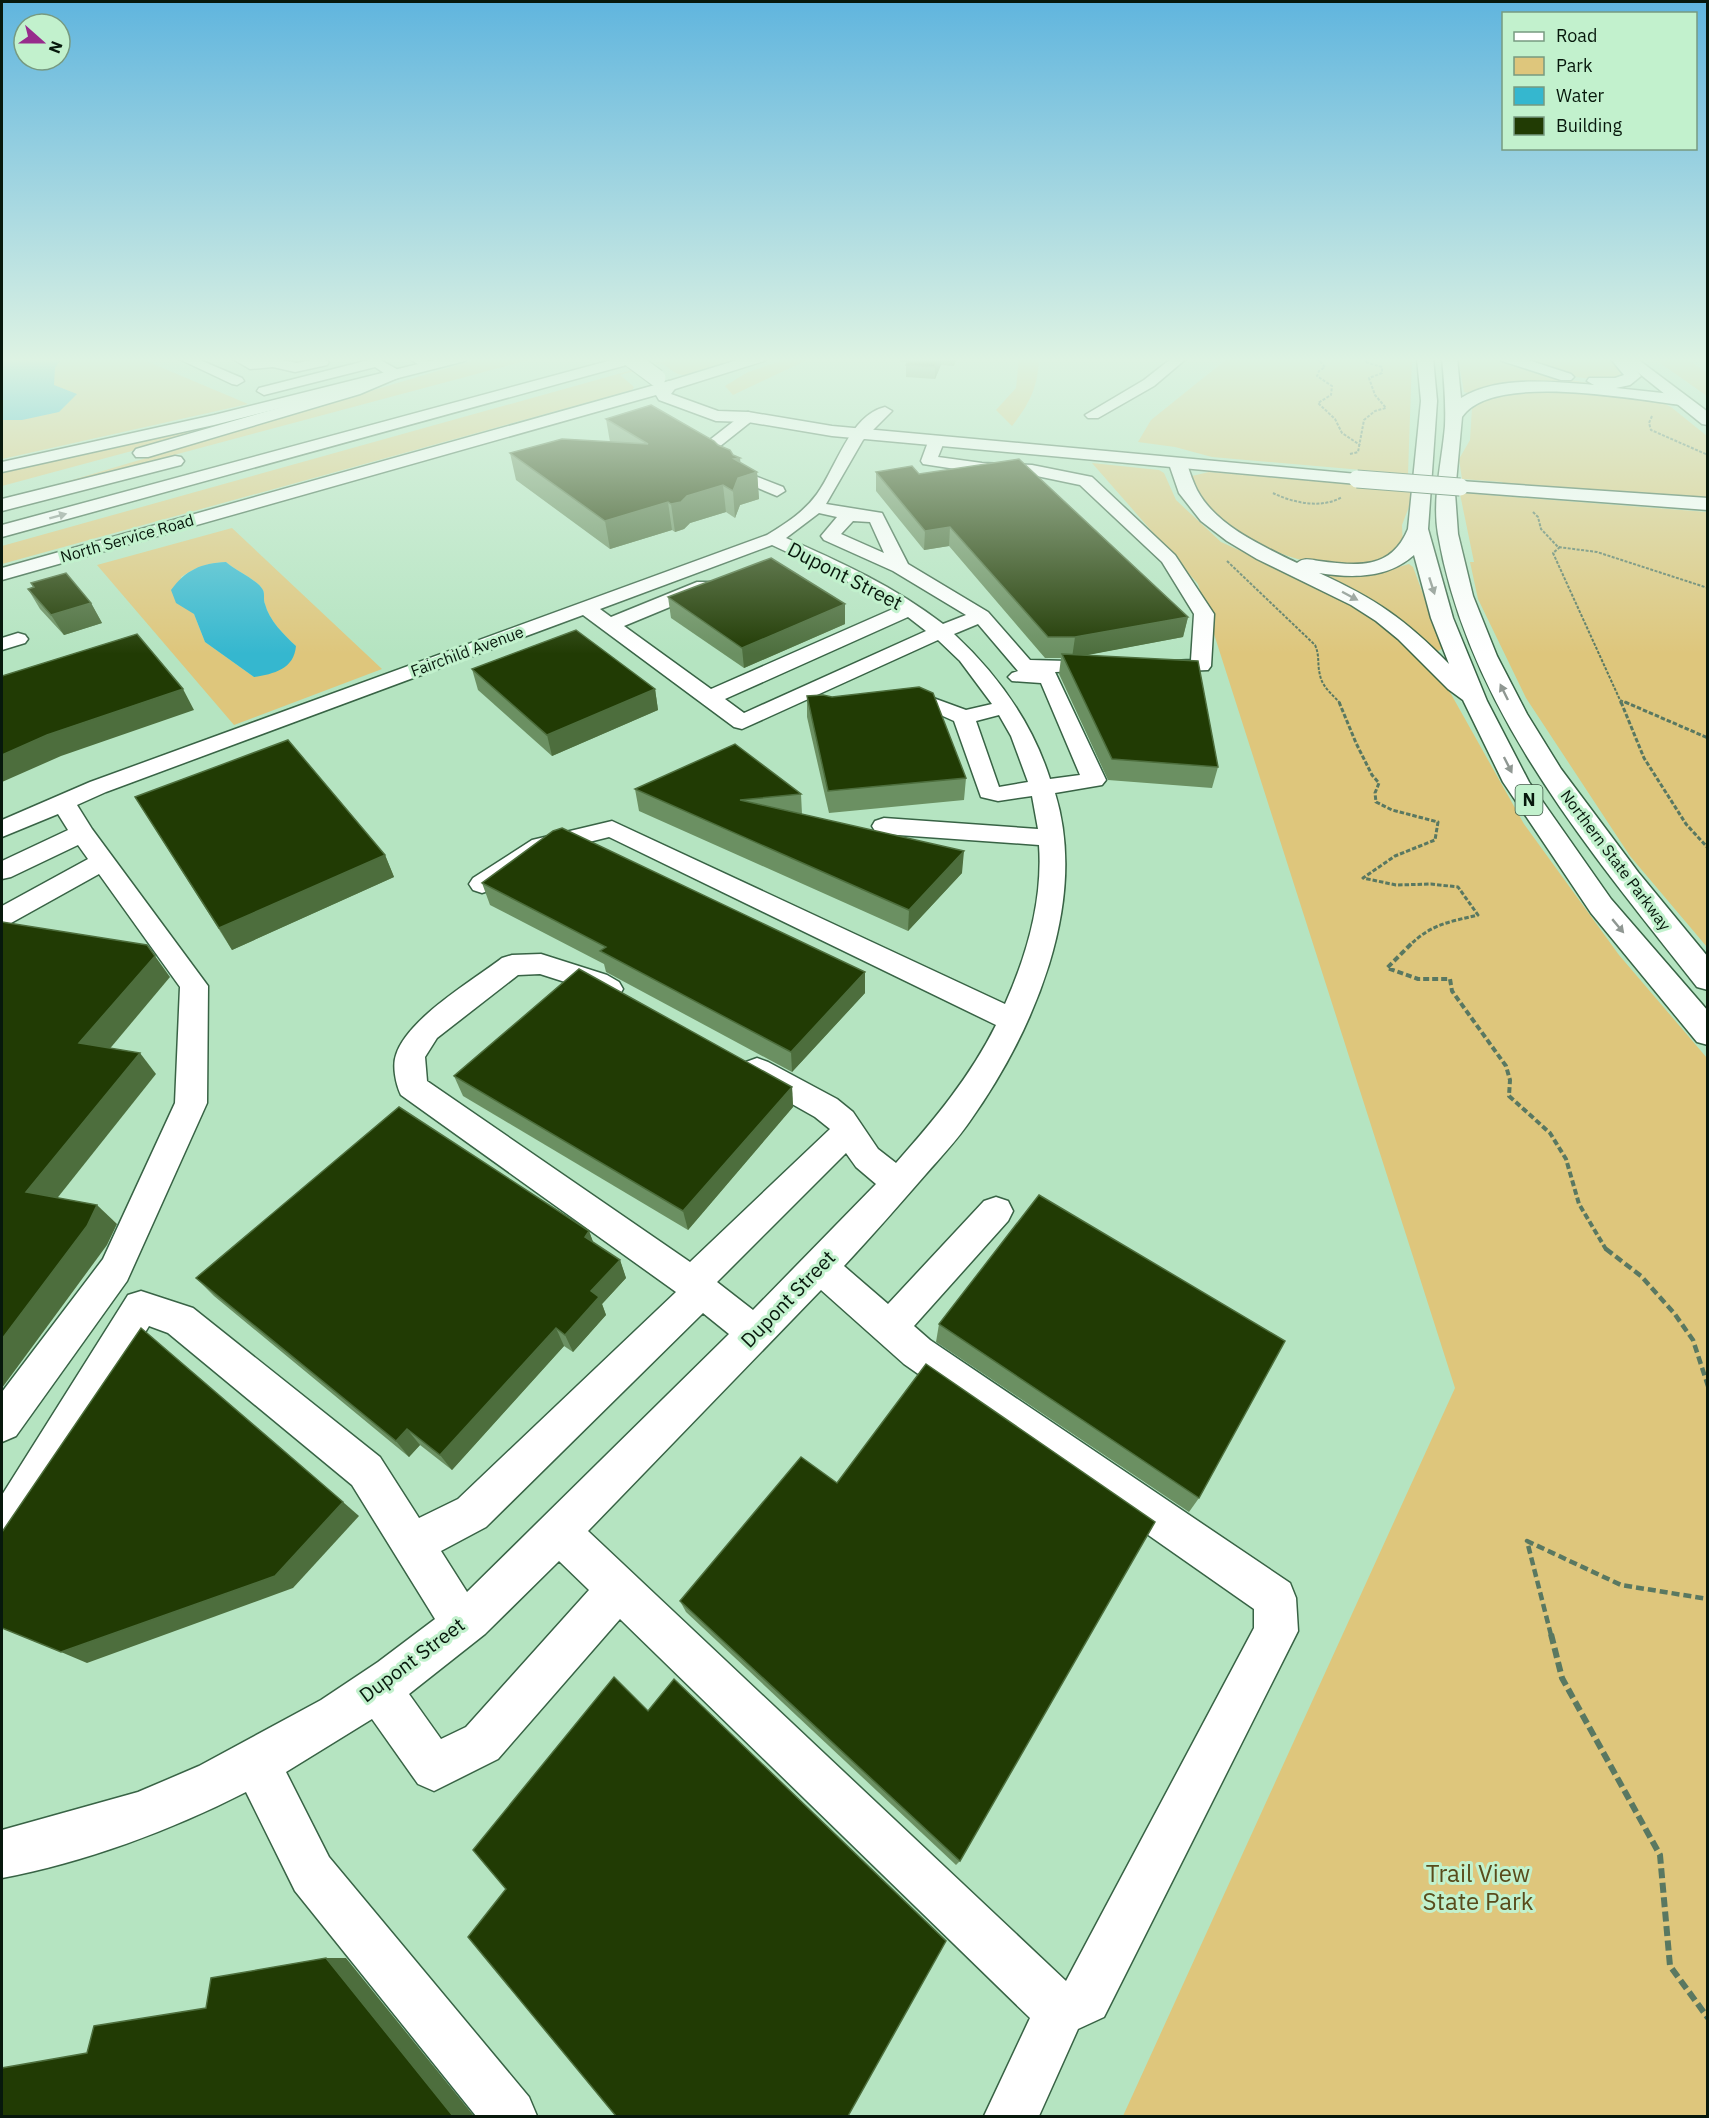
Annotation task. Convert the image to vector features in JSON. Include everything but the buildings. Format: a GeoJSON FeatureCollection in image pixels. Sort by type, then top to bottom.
{"type":"FeatureCollection","features":[{"type":"Feature","properties":{"kind":"main road"},"geometry":{"type":"LineString","coordinates":[[2,467],[47,457]]}},
{"type":"Feature","properties":{"kind":"main road"},"geometry":{"type":"LineString","coordinates":[[2,493],[127,457]]}},
{"type":"Feature","properties":{"kind":"main road"},"geometry":{"type":"LineString","coordinates":[[2,531],[274,457]]}},
{"type":"Feature","properties":{"kind":"main road","name":"North Service Road"},"geometry":{"type":"LineString","coordinates":[[2,574],[405,457]]}},
{"type":"Feature","properties":{"kind":"main road"},"geometry":{"type":"LineString","coordinates":[[1099,457],[1460,487],[1707,504]]}},
{"type":"Feature","properties":{"kind":"main road","name":"Northern State Parkway"},"geometry":{"type":"LineString","coordinates":[[1424,457],[1418,529],[1428,573],[1475,701],[1516,782],[1601,906],[1707,1033]]}},
{"type":"Feature","properties":{"kind":"main road","name":"Northern State Parkway"},"geometry":{"type":"LineString","coordinates":[[1449,457],[1445,499],[1448,534],[1460,587],[1480,641],[1512,707],[1589,830],[1707,980]]}},
{"type":"Feature","properties":{"kind":"main road"},"geometry":{"type":"LineString","coordinates":[[2,505],[188,458]]}},
{"type":"Feature","properties":{"kind":"main road"},"geometry":{"type":"LineString","coordinates":[[1178,464],[1188,495],[1212,522],[1242,543],[1350,596],[1383,615],[1410,636],[1456,685],[1475,701]]}},
{"type":"Feature","properties":{"kind":"main road"},"geometry":{"type":"LineString","coordinates":[[1279,560],[1348,570],[1377,567],[1390,563],[1408,550],[1418,529]]}},
{"type":"Feature","properties":{"kind":"street"},"geometry":{"type":"LineString","coordinates":[[721,457],[735,471],[777,491]]}},
{"type":"Feature","properties":{"kind":"street","name":"Fairchild Avenue"},"geometry":{"type":"LineString","coordinates":[[2,829],[63,802],[773,539],[798,523],[816,507],[828,490],[844,457]]}},
{"type":"Feature","properties":{"kind":"street"},"geometry":{"type":"LineString","coordinates":[[930,457],[928,461],[981,468],[1032,470],[1086,481],[1169,559],[1204,614],[1201,666],[1142,666]]}},
{"type":"Feature","properties":{"kind":"street"},"geometry":{"type":"LineString","coordinates":[[816,507],[849,515],[876,517],[900,567]]}},
{"type":"Feature","properties":{"kind":"street"},"geometry":{"type":"LineString","coordinates":[[849,515],[830,536],[900,567],[981,616],[1024,666],[1118,666]]}},
{"type":"Feature","properties":{"kind":"street","name":"Dupont Street"},"geometry":{"type":"LineString","coordinates":[[2,1854],[114,1824],[213,1785],[315,1731],[463,1624],[559,1532],[868,1217],[958,1113],[996,1055],[1014,1021],[1045,933],[1053,861],[1046,801],[1021,732],[984,677],[940,632],[910,609],[851,574],[773,539]]}},
{"type":"Feature","properties":{"kind":"street"},"geometry":{"type":"LineString","coordinates":[[609,625],[705,586],[685,571]]}},
{"type":"Feature","properties":{"kind":"street"},"geometry":{"type":"LineString","coordinates":[[586,608],[742,722],[940,632],[981,616]]}},
{"type":"Feature","properties":{"kind":"street"},"geometry":{"type":"LineString","coordinates":[[710,698],[910,609]]}},
{"type":"Feature","properties":{"kind":"street"},"geometry":{"type":"LineString","coordinates":[[964,717],[989,792],[998,794],[1094,780],[1049,677],[984,677]]}},
{"type":"Feature","properties":{"kind":"street"},"geometry":{"type":"LineString","coordinates":[[875,704],[918,699],[930,701],[964,717],[1005,707]]}},
{"type":"Feature","properties":{"kind":"street"},"geometry":{"type":"LineString","coordinates":[[2,1423],[115,1270],[191,1103],[194,986],[82,833],[63,802]]}},
{"type":"Feature","properties":{"kind":"street"},"geometry":{"type":"LineString","coordinates":[[884,826],[1050,838]]}},
{"type":"Feature","properties":{"kind":"street"},"geometry":{"type":"LineString","coordinates":[[482,884],[541,846],[612,829],[1014,1021]]}},
{"type":"Feature","properties":{"kind":"street"},"geometry":{"type":"LineString","coordinates":[[2,871],[82,833]]}},
{"type":"Feature","properties":{"kind":"street"},"geometry":{"type":"LineString","coordinates":[[2,917],[103,861]]}},
{"type":"Feature","properties":{"kind":"street"},"geometry":{"type":"LineString","coordinates":[[638,1005],[597,982],[541,964],[512,965],[427,1030],[410,1056],[412,1087],[697,1287],[755,1333]]}},
{"type":"Feature","properties":{"kind":"street"},"geometry":{"type":"LineString","coordinates":[[732,1057],[826,1108],[842,1120],[867,1158],[898,1183]]}},
{"type":"Feature","properties":{"kind":"street"},"geometry":{"type":"LineString","coordinates":[[412,1543],[472,1513],[697,1287],[848,1131]]}},
{"type":"Feature","properties":{"kind":"street"},"geometry":{"type":"LineString","coordinates":[[889,1328],[996,1210]]}},
{"type":"Feature","properties":{"kind":"street"},"geometry":{"type":"LineString","coordinates":[[819,1267],[917,1352],[1275,1598],[1276,1631],[1086,1999],[1060,2012],[1011,2116]]}},
{"type":"Feature","properties":{"kind":"street"},"geometry":{"type":"LineString","coordinates":[[2,1531],[141,1307],[180,1320],[366,1471],[463,1624]]}},
{"type":"Feature","properties":{"kind":"street"},"geometry":{"type":"LineString","coordinates":[[559,1532],[1060,2012]]}},
{"type":"Feature","properties":{"kind":"street"},"geometry":{"type":"LineString","coordinates":[[377,1688],[434,1768],[482,1743],[618,1589]]}},
{"type":"Feature","properties":{"kind":"street"},"geometry":{"type":"LineString","coordinates":[[256,1762],[312,1874],[510,2116]]}},
{"type":"Feature","properties":{"kind":"path"},"geometry":{"type":"LineString","coordinates":[[1532,511],[1538,517],[1541,529],[1551,542],[1560,547],[1597,552],[1707,588]]}},
{"type":"Feature","properties":{"kind":"path"},"geometry":{"type":"LineString","coordinates":[[1560,547],[1553,553],[1561,575],[1577,602],[1644,758],[1686,824],[1707,848]]}},
{"type":"Feature","properties":{"kind":"path"},"geometry":{"type":"LineString","coordinates":[[1226,560],[1315,645],[1320,657],[1319,673],[1323,684],[1342,705],[1356,743],[1372,775],[1379,783],[1375,793],[1376,802],[1392,810],[1438,822],[1435,840],[1395,856],[1363,878],[1395,885],[1431,884],[1458,887],[1478,915],[1440,924],[1422,933],[1387,968],[1418,979],[1450,979],[1452,991],[1506,1066],[1510,1080],[1509,1096],[1550,1133],[1566,1159],[1579,1204],[1599,1239],[1608,1253],[1641,1276],[1674,1313],[1693,1340],[1707,1386]]}},
{"type":"Feature","properties":{"kind":"path"},"geometry":{"type":"LineString","coordinates":[[1620,700],[1707,738]]}},
{"type":"Feature","properties":{"kind":"path"},"geometry":{"type":"LineString","coordinates":[[1707,1599],[1621,1585],[1527,1541],[1562,1678],[1660,1855],[1670,1966],[1707,2018]]}},
{"type":"Feature","properties":{"kind":"green space"},"geometry":{"type":"Polygon","coordinates":[[[65,457],[110,457],[2,486],[2,470],[65,457]]]}},
{"type":"Feature","properties":{"kind":"green space"},"geometry":{"type":"Polygon","coordinates":[[[150,457],[167,457],[2,501],[150,457]]]}},
{"type":"Feature","properties":{"kind":"green space"},"geometry":{"type":"Polygon","coordinates":[[[321,457],[390,457],[2,564],[2,546],[321,457]]]}},
{"type":"Feature","properties":{"kind":"green space"},"geometry":{"type":"Polygon","coordinates":[[[1212,457],[1409,457],[1408,474],[1212,457]]]}},
{"type":"Feature","properties":{"kind":"green space"},"geometry":{"type":"Polygon","coordinates":[[[1460,457],[1707,457],[1707,498],[1503,485],[1502,482],[1462,479],[1460,457]]]}},
{"type":"Feature","properties":{"kind":"green space","name":"Trail View State Park"},"geometry":{"type":"Polygon","coordinates":[[[1092,463],[1159,470],[1164,473],[1176,500],[1221,542],[1360,605],[1428,663],[1451,694],[1524,824],[1619,955],[1707,1058],[1707,2116],[1123,2116],[1455,1388],[1198,584],[1092,463]]]}},
{"type":"Feature","properties":{"kind":"green space"},"geometry":{"type":"Polygon","coordinates":[[[1209,472],[1410,489],[1410,504],[1402,525],[1403,547],[1387,561],[1376,564],[1328,565],[1290,557],[1255,541],[1207,506],[1195,489],[1192,476],[1209,472]]]}},
{"type":"Feature","properties":{"kind":"green space"},"geometry":{"type":"Polygon","coordinates":[[[1460,494],[1707,512],[1707,947],[1630,856],[1526,698],[1478,599],[1470,562],[1474,562],[1460,494]]]}},
{"type":"Feature","properties":{"kind":"green space"},"geometry":{"type":"Polygon","coordinates":[[[232,528],[382,669],[234,725],[97,565],[232,528]],[[226,562],[208,565],[181,577],[185,606],[194,614],[205,642],[254,677],[296,646],[270,616],[264,602],[264,592],[260,586],[226,562]]]}},
{"type":"Feature","properties":{"kind":"green space"},"geometry":{"type":"Polygon","coordinates":[[[1409,564],[1413,567],[1443,648],[1435,653],[1321,577],[1318,572],[1382,572],[1409,564]]]}},
{"type":"Feature","properties":{"kind":"water"},"geometry":{"type":"Polygon","coordinates":[[[226,562],[260,586],[264,592],[264,602],[273,621],[296,646],[291,660],[276,672],[254,677],[205,642],[194,614],[176,603],[171,590],[182,577],[202,566],[226,562]]]}}]}
